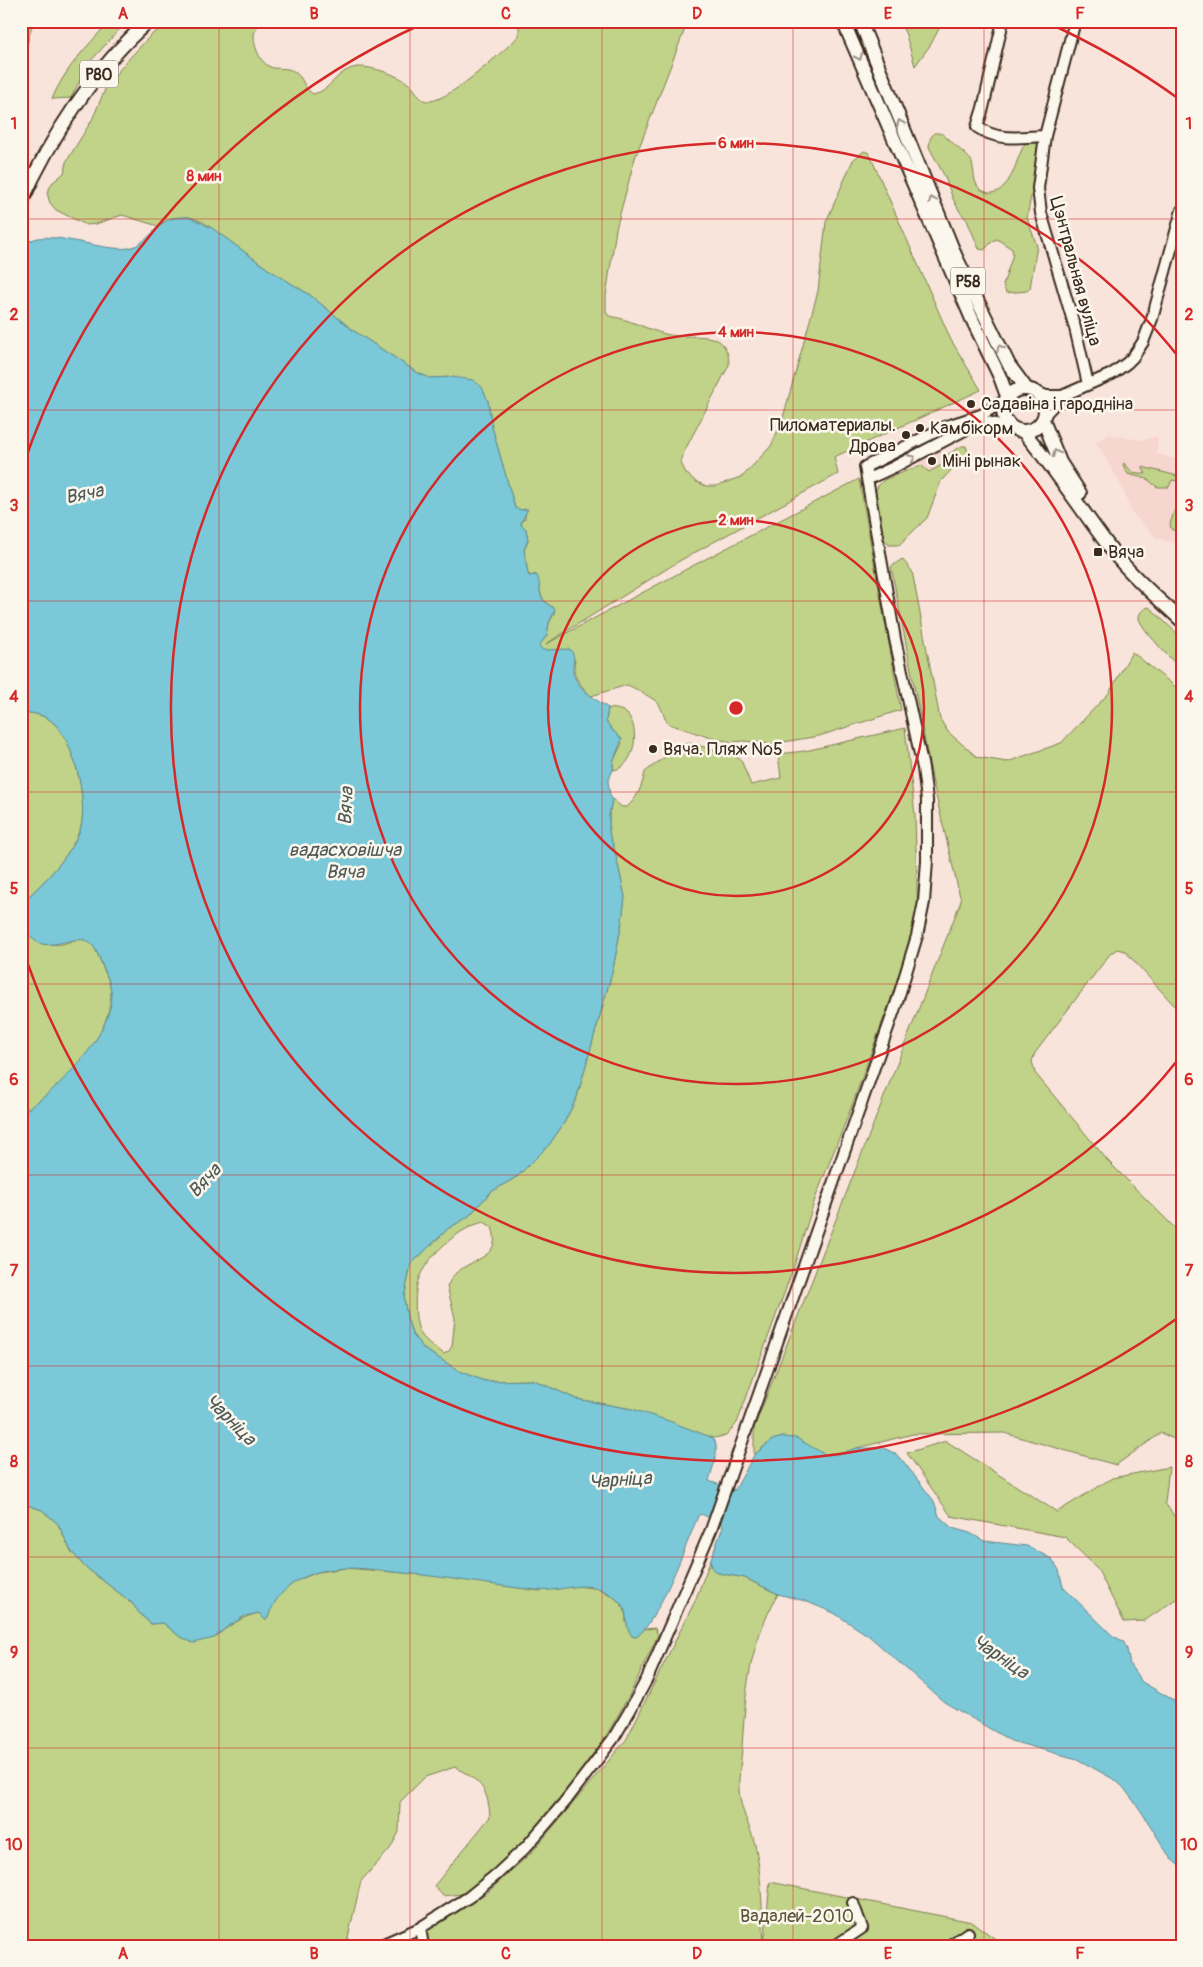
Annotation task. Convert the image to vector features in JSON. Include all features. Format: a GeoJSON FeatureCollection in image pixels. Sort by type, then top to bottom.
{"type":"FeatureCollection","features":[{"type":"Feature","properties":{"kind":"main road","name":"Р80"},"geometry":{"type":"LineString","coordinates":[[21,203],[48,151],[89,87],[116,53],[149,21]]}},
{"type":"Feature","properties":{"kind":"main road","name":"Р58"},"geometry":{"type":"LineString","coordinates":[[842,21],[972,320],[1000,377],[1005,398],[1002,413],[1007,424],[1017,430],[1136,578],[1182,621]]}},
{"type":"Feature","properties":{"kind":"main road","name":"Р58"},"geometry":{"type":"LineString","coordinates":[[860,21],[956,257],[1008,365],[1029,389],[1043,400],[1044,417],[1060,462],[1076,488],[1154,593]]}},
{"type":"Feature","properties":{"kind":"main road"},"geometry":{"type":"LineString","coordinates":[[1005,398],[1016,390],[1029,389]]}},
{"type":"Feature","properties":{"kind":"main road"},"geometry":{"type":"LineString","coordinates":[[1017,430],[1031,430],[1038,426],[1044,417]]}},
{"type":"Feature","properties":{"kind":"street"},"geometry":{"type":"LineString","coordinates":[[1002,21],[977,127],[988,134],[1007,138],[1046,136]]}},
{"type":"Feature","properties":{"kind":"street","name":"Цэнтральная вуліца"},"geometry":{"type":"LineString","coordinates":[[1075,21],[1046,136],[1039,176],[1038,200],[1075,328],[1088,384]]}},
{"type":"Feature","properties":{"kind":"street"},"geometry":{"type":"LineString","coordinates":[[1044,417],[1062,396],[1112,374],[1127,363],[1143,342],[1152,319],[1182,210]]}},
{"type":"Feature","properties":{"kind":"street"},"geometry":{"type":"LineString","coordinates":[[1029,389],[1046,396],[1062,396]]}},
{"type":"Feature","properties":{"kind":"street"},"geometry":{"type":"LineString","coordinates":[[379,1946],[420,1928],[469,1897],[496,1876],[526,1847],[564,1804],[613,1739],[647,1679],[711,1530],[897,1002],[917,936],[924,902],[927,826],[923,768],[895,639],[865,467],[947,426],[981,415],[1005,398]]}},
{"type":"Feature","properties":{"kind":"street"},"geometry":{"type":"LineString","coordinates":[[868,479],[894,468],[984,421],[1017,430]]}},
{"type":"Feature","properties":{"kind":"street"},"geometry":{"type":"LineString","coordinates":[[835,1946],[862,1928],[853,1903]]}},
{"type":"Feature","properties":{"kind":"street"},"geometry":{"type":"LineString","coordinates":[[420,1928],[423,1946]]}},
{"type":"Feature","properties":{"kind":"street"},"geometry":{"type":"LineString","coordinates":[[949,1946],[968,1933]]}},
{"type":"Feature","properties":{"kind":"shaded area"},"geometry":{"type":"Polygon","coordinates":[[[1109,434],[1139,440],[1158,436],[1157,454],[1182,461],[1182,544],[1157,538],[1131,512],[1123,489],[1096,442],[1109,434]]]}},
{"type":"Feature","properties":{"kind":"shaded area","name":"Міні рынак"},"geometry":{"type":"Polygon","coordinates":[[[940,446],[945,456],[945,463],[929,472],[921,465],[918,458],[940,446]]]}},
{"type":"Feature","properties":{"kind":"green space"},"geometry":{"type":"Polygon","coordinates":[[[21,21],[33,21],[21,68],[21,21]]]}},
{"type":"Feature","properties":{"kind":"green space"},"geometry":{"type":"Polygon","coordinates":[[[113,21],[127,21],[88,64],[71,98],[52,99],[76,59],[107,24],[113,21]]]}},
{"type":"Feature","properties":{"kind":"green space"},"geometry":{"type":"Polygon","coordinates":[[[172,21],[260,21],[254,36],[255,46],[262,60],[273,68],[288,69],[299,75],[313,94],[325,89],[344,72],[357,67],[363,67],[385,72],[405,81],[426,101],[435,100],[458,88],[496,57],[519,35],[519,21],[688,21],[635,158],[616,229],[606,296],[606,312],[609,316],[624,319],[651,330],[677,336],[698,336],[715,339],[724,346],[729,365],[684,452],[681,463],[686,473],[695,481],[706,486],[716,486],[743,476],[771,446],[782,421],[818,291],[826,222],[853,160],[864,151],[869,153],[951,340],[981,390],[834,457],[838,474],[681,560],[546,644],[859,479],[901,710],[819,736],[772,744],[743,741],[733,742],[711,738],[669,724],[658,703],[627,685],[591,696],[575,676],[575,660],[542,650],[539,646],[547,635],[549,623],[554,614],[554,608],[548,605],[542,597],[535,574],[532,576],[528,574],[524,550],[528,540],[526,529],[521,525],[525,518],[526,509],[515,508],[492,427],[488,401],[452,377],[430,378],[418,373],[354,331],[310,295],[268,269],[203,222],[189,217],[172,218],[158,226],[122,215],[96,224],[86,225],[56,210],[50,203],[47,193],[52,183],[64,173],[66,162],[92,120],[106,87],[151,35],[172,21]]]}},
{"type":"Feature","properties":{"kind":"green space"},"geometry":{"type":"Polygon","coordinates":[[[900,21],[943,21],[931,44],[915,66],[906,35],[900,21]]]}},
{"type":"Feature","properties":{"kind":"green space"},"geometry":{"type":"Polygon","coordinates":[[[934,133],[942,134],[970,158],[978,187],[991,193],[1000,190],[1007,182],[1026,142],[1038,143],[1040,147],[1027,218],[1037,246],[1030,288],[1027,291],[1006,293],[1003,285],[1013,254],[1012,249],[997,239],[984,250],[979,249],[967,220],[953,199],[945,177],[929,147],[930,139],[934,133]]]}},
{"type":"Feature","properties":{"kind":"green space"},"geometry":{"type":"Polygon","coordinates":[[[947,431],[943,436],[888,465],[883,464],[947,431]]]}},
{"type":"Feature","properties":{"kind":"green space"},"geometry":{"type":"Polygon","coordinates":[[[962,446],[966,446],[968,452],[941,481],[927,518],[899,545],[889,545],[883,538],[874,495],[878,486],[884,480],[921,465],[929,472],[945,463],[945,456],[962,446]]]}},
{"type":"Feature","properties":{"kind":"green space"},"geometry":{"type":"Polygon","coordinates":[[[1124,463],[1132,472],[1146,474],[1142,467],[1178,476],[1182,482],[1172,480],[1169,487],[1157,487],[1147,479],[1128,474],[1123,465],[1124,463]]]}},
{"type":"Feature","properties":{"kind":"green space"},"geometry":{"type":"Polygon","coordinates":[[[1178,500],[1182,501],[1182,534],[1171,529],[1170,524],[1178,500]]]}},
{"type":"Feature","properties":{"kind":"green space"},"geometry":{"type":"Polygon","coordinates":[[[902,559],[912,571],[940,719],[948,732],[977,757],[1007,762],[1061,743],[1109,693],[1132,652],[1182,692],[1182,1014],[1125,951],[1117,949],[1110,954],[1035,1053],[1032,1061],[1035,1073],[1108,1161],[1182,1235],[1182,1443],[1161,1433],[1116,1465],[1004,1433],[913,1434],[839,1454],[826,1455],[783,1437],[772,1440],[754,1455],[754,1428],[961,901],[933,783],[891,567],[902,559]]]}},
{"type":"Feature","properties":{"kind":"green space"},"geometry":{"type":"Polygon","coordinates":[[[1149,607],[1182,638],[1182,671],[1141,623],[1140,614],[1149,607]]]}},
{"type":"Feature","properties":{"kind":"green space"},"geometry":{"type":"Polygon","coordinates":[[[608,708],[627,714],[634,728],[635,737],[631,755],[620,768],[613,770],[613,762],[622,743],[606,721],[608,708]]]}},
{"type":"Feature","properties":{"kind":"green space"},"geometry":{"type":"Polygon","coordinates":[[[21,712],[44,716],[59,728],[66,740],[77,771],[82,804],[80,830],[70,850],[48,877],[24,901],[43,944],[60,944],[75,940],[91,943],[107,977],[111,994],[108,1012],[102,1029],[80,1062],[51,1091],[21,1113],[21,712]]]}},
{"type":"Feature","properties":{"kind":"green space"},"geometry":{"type":"Polygon","coordinates":[[[905,728],[915,815],[918,924],[851,1108],[815,1199],[794,1266],[737,1423],[726,1436],[713,1438],[632,1409],[576,1399],[534,1380],[485,1381],[461,1372],[424,1349],[412,1334],[404,1298],[411,1264],[449,1228],[468,1217],[491,1192],[518,1176],[549,1145],[564,1123],[577,1097],[613,969],[625,897],[609,833],[609,815],[612,799],[622,807],[627,807],[639,791],[645,772],[679,746],[689,743],[731,754],[741,760],[751,785],[781,778],[778,754],[805,751],[905,728]],[[484,1222],[475,1225],[465,1229],[446,1243],[430,1260],[417,1283],[415,1312],[417,1325],[423,1337],[444,1354],[452,1346],[455,1318],[447,1286],[456,1273],[490,1251],[494,1245],[492,1227],[484,1222]]]}},
{"type":"Feature","properties":{"kind":"green space"},"geometry":{"type":"Polygon","coordinates":[[[946,1441],[1057,1512],[1112,1478],[1169,1467],[1165,1503],[1182,1527],[1182,1595],[1144,1621],[1124,1622],[1097,1568],[1065,1537],[951,1516],[907,1453],[946,1441]]]}},
{"type":"Feature","properties":{"kind":"green space"},"geometry":{"type":"Polygon","coordinates":[[[21,1503],[42,1510],[58,1524],[71,1551],[84,1566],[132,1603],[151,1624],[163,1623],[179,1636],[214,1638],[235,1622],[246,1617],[259,1613],[265,1620],[268,1618],[271,1606],[281,1592],[298,1580],[318,1572],[346,1568],[440,1576],[539,1591],[577,1586],[600,1589],[615,1598],[625,1609],[626,1622],[632,1636],[636,1637],[645,1629],[655,1628],[658,1635],[629,1696],[606,1736],[572,1783],[523,1841],[488,1875],[462,1894],[443,1896],[434,1886],[490,1817],[487,1798],[481,1786],[470,1776],[455,1767],[425,1777],[400,1802],[399,1832],[390,1849],[361,1881],[346,1946],[21,1946],[21,1503]]]}},
{"type":"Feature","properties":{"kind":"green space","name":"Вадалей-2010"},"geometry":{"type":"Polygon","coordinates":[[[710,1561],[711,1567],[718,1573],[745,1578],[778,1594],[760,1632],[750,1669],[739,1779],[741,1805],[755,1843],[758,1861],[764,1944],[770,1882],[972,1922],[1005,1946],[366,1946],[436,1922],[454,1913],[488,1892],[532,1852],[626,1740],[695,1601],[710,1561]]]}},
{"type":"Feature","properties":{"kind":"water","name":"вадасховішча Вяча"},"geometry":{"type":"Polygon","coordinates":[[[189,217],[212,228],[268,269],[310,295],[354,331],[418,373],[430,378],[452,377],[473,380],[482,387],[488,401],[492,427],[515,508],[521,510],[528,509],[521,525],[526,529],[528,540],[524,550],[528,574],[529,576],[537,575],[544,601],[555,610],[549,623],[547,635],[539,646],[543,650],[570,649],[574,658],[573,672],[575,678],[587,693],[608,708],[606,721],[622,739],[608,781],[612,799],[609,815],[609,833],[625,897],[613,969],[577,1097],[564,1123],[549,1145],[518,1176],[491,1192],[468,1217],[449,1228],[411,1264],[404,1298],[412,1334],[424,1349],[461,1372],[485,1381],[534,1380],[576,1399],[632,1409],[713,1438],[716,1453],[709,1481],[735,1490],[754,1455],[772,1440],[783,1437],[796,1438],[826,1455],[839,1454],[857,1448],[884,1448],[894,1453],[903,1461],[934,1501],[939,1516],[952,1528],[970,1533],[984,1541],[1027,1546],[1052,1559],[1059,1570],[1063,1587],[1113,1636],[1123,1641],[1127,1649],[1130,1665],[1142,1682],[1182,1705],[1182,1868],[1171,1859],[1141,1811],[1123,1787],[1115,1780],[1077,1759],[1011,1741],[944,1702],[869,1636],[834,1613],[805,1601],[778,1594],[745,1578],[718,1573],[713,1570],[710,1561],[723,1527],[721,1523],[701,1514],[698,1516],[680,1562],[662,1600],[644,1629],[636,1637],[632,1636],[629,1630],[625,1611],[621,1604],[607,1592],[592,1587],[536,1590],[411,1574],[346,1568],[318,1572],[293,1583],[275,1602],[268,1618],[265,1620],[259,1613],[245,1616],[214,1638],[193,1643],[179,1636],[163,1623],[151,1624],[132,1603],[84,1566],[71,1551],[58,1524],[42,1510],[21,1503],[21,1113],[50,1091],[81,1061],[104,1026],[110,1008],[111,991],[98,955],[89,942],[77,940],[47,945],[40,943],[34,940],[27,932],[23,917],[24,901],[56,868],[70,850],[80,830],[82,804],[77,771],[66,740],[59,728],[44,716],[21,712],[21,251],[32,240],[41,238],[64,239],[106,247],[129,248],[142,242],[167,220],[189,217]]]}},
{"type":"Feature","properties":{"kind":"place","name":"Садавіна і гародніна"},"geometry":{"type":"Point","coordinates":[971,404]}},
{"type":"Feature","properties":{"kind":"place","name":"Камбікорм"},"geometry":{"type":"Point","coordinates":[920,428]}},
{"type":"Feature","properties":{"kind":"place","name":"Пиломатериалы. Дрова"},"geometry":{"type":"Point","coordinates":[906,435]}},
{"type":"Feature","properties":{"kind":"place","name":"Міні рынак"},"geometry":{"type":"Point","coordinates":[932,461]}},
{"type":"Feature","properties":{"kind":"place","name":"Вяча"},"geometry":{"type":"Point","coordinates":[1098,552]}},
{"type":"Feature","properties":{"kind":"place","name":"Вяча. Пляж №5"},"geometry":{"type":"Point","coordinates":[653,749]}},
{"type":"Feature","properties":{"kind":"water label","name":"Чарніца"},"geometry":{"type":"Point","coordinates":[231,1419]}},
{"type":"Feature","properties":{"kind":"water label","name":"Чарніца"},"geometry":{"type":"Point","coordinates":[620,1479]}},
{"type":"Feature","properties":{"kind":"water label","name":"Чарніца"},"geometry":{"type":"Point","coordinates":[1001,1656]}}]}
